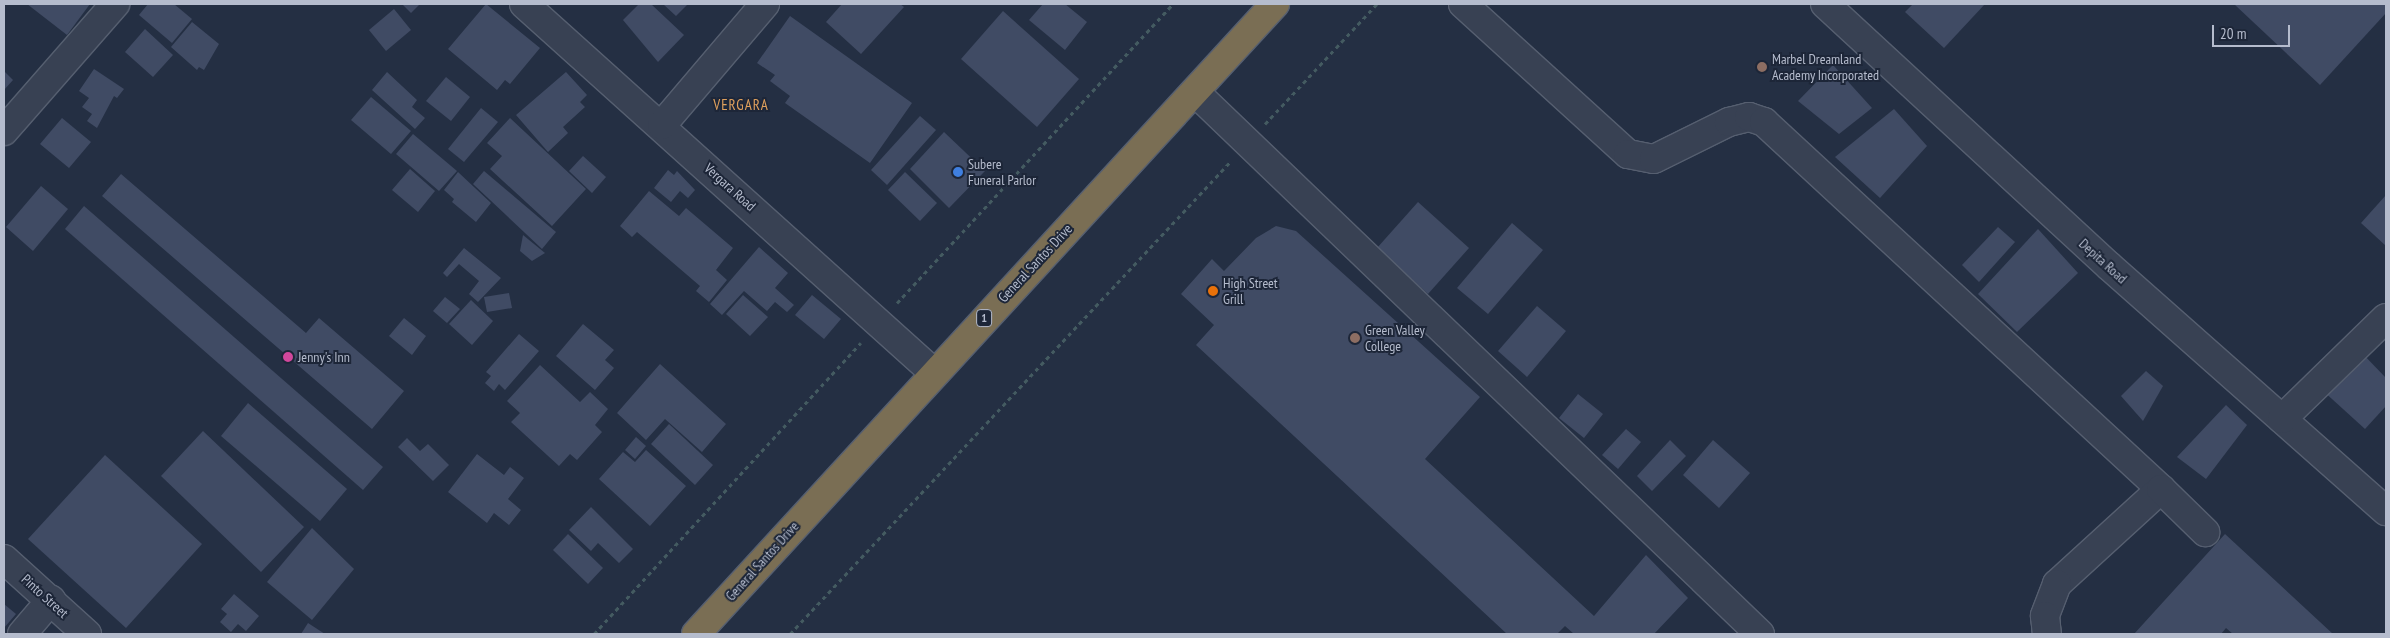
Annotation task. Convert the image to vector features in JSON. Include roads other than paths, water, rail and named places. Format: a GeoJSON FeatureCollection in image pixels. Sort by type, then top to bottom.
{"type":"FeatureCollection","features":[{"type":"Feature","properties":{"kind":"highway","name":"General Santos Drive"},"geometry":{"type":"LineString","coordinates":[[696,634],[934,372],[1275,4]]}},
{"type":"Feature","properties":{"kind":"street"},"geometry":{"type":"LineString","coordinates":[[4,131],[115,4]]}},
{"type":"Feature","properties":{"kind":"street","name":"Vergara Road"},"geometry":{"type":"LineString","coordinates":[[524,4],[662,125],[934,372]]}},
{"type":"Feature","properties":{"kind":"street"},"geometry":{"type":"LineString","coordinates":[[662,125],[765,4]]}},
{"type":"Feature","properties":{"kind":"street"},"geometry":{"type":"LineString","coordinates":[[1463,4],[1628,154],[1654,159],[1728,122],[1749,117],[1764,122],[2161,489],[2205,532]]}},
{"type":"Feature","properties":{"kind":"street","name":"Depita Road"},"geometry":{"type":"LineString","coordinates":[[1825,4],[2109,266],[2386,511]]}},
{"type":"Feature","properties":{"kind":"street"},"geometry":{"type":"LineString","coordinates":[[1194,92],[1760,634]]}},
{"type":"Feature","properties":{"kind":"street"},"geometry":{"type":"LineString","coordinates":[[2282,419],[2386,318]]}},
{"type":"Feature","properties":{"kind":"street"},"geometry":{"type":"LineString","coordinates":[[2047,634],[2045,616],[2057,584],[2161,489]]}},
{"type":"Feature","properties":{"kind":"street","name":"Pinto Street"},"geometry":{"type":"LineString","coordinates":[[4,558],[87,634]]}},
{"type":"Feature","properties":{"kind":"street"},"geometry":{"type":"LineString","coordinates":[[22,634],[51,600]]}},
{"type":"Feature","properties":{"kind":"place","name":"Marbel Dreamland Academy Incorporated"},"geometry":{"type":"Point","coordinates":[1762,67]}},
{"type":"Feature","properties":{"kind":"place","name":"Subere Funeral Parlor"},"geometry":{"type":"Point","coordinates":[958,172]}},
{"type":"Feature","properties":{"kind":"place","name":"High Street Grill"},"geometry":{"type":"Point","coordinates":[1213,291]}},
{"type":"Feature","properties":{"kind":"place","name":"Green Valley College"},"geometry":{"type":"Point","coordinates":[1355,338]}},
{"type":"Feature","properties":{"kind":"place","name":"Jenny's Inn"},"geometry":{"type":"Point","coordinates":[288,357]}},
{"type":"Feature","properties":{"kind":"district","name":"VERGARA"},"geometry":{"type":"Point","coordinates":[741,105]}}]}
